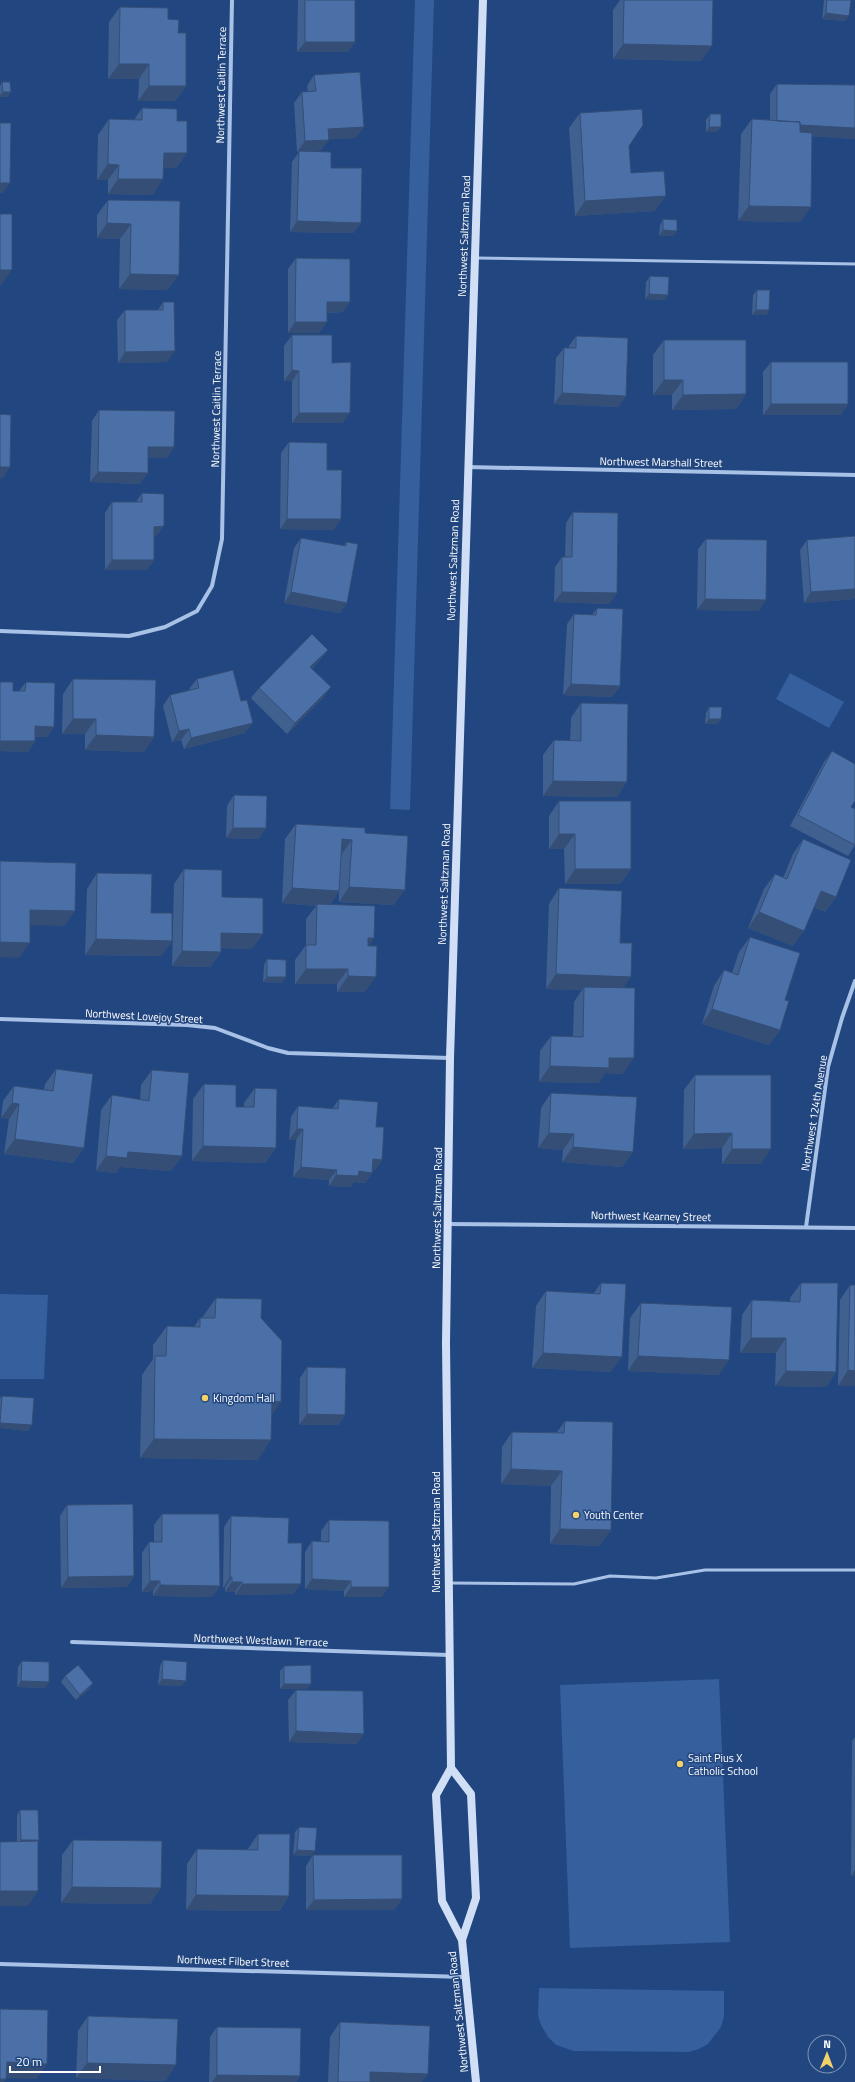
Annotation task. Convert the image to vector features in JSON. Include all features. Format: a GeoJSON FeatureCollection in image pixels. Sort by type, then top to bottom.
{"type":"FeatureCollection","features":[{"type":"Feature","properties":{"kind":"main road","name":"Northwest Saltzman Road"},"geometry":{"type":"LineString","coordinates":[[476,2082],[462,1940],[442,1901],[436,1796],[451,1768],[448,1584],[447,1224],[450,1058],[467,467],[483,0]]}},
{"type":"Feature","properties":{"kind":"main road","name":"Northwest Saltzman Road"},"geometry":{"type":"LineString","coordinates":[[451,1768],[471,1794],[476,1898],[462,1940]]}},
{"type":"Feature","properties":{"kind":"street","name":"Northwest Caitlin Terrace"},"geometry":{"type":"LineString","coordinates":[[0,631],[129,636],[165,627],[197,611],[212,586],[222,539],[232,0]]}},
{"type":"Feature","properties":{"kind":"street","name":"Northwest Marshall Street"},"geometry":{"type":"LineString","coordinates":[[467,467],[855,475]]}},
{"type":"Feature","properties":{"kind":"street","name":"Northwest 124th Avenue"},"geometry":{"type":"LineString","coordinates":[[806,1227],[828,1067],[842,1018],[855,982]]}},
{"type":"Feature","properties":{"kind":"street","name":"Northwest Lovejoy Street"},"geometry":{"type":"LineString","coordinates":[[0,1019],[187,1025],[215,1028],[268,1048],[288,1053],[450,1058]]}},
{"type":"Feature","properties":{"kind":"street","name":"Northwest Kearney Street"},"geometry":{"type":"LineString","coordinates":[[447,1224],[855,1228]]}},
{"type":"Feature","properties":{"kind":"street","name":"Northwest Westlawn Terrace"},"geometry":{"type":"LineString","coordinates":[[72,1642],[449,1655]]}},
{"type":"Feature","properties":{"kind":"street","name":"Northwest Filbert Street"},"geometry":{"type":"LineString","coordinates":[[0,1964],[465,1977]]}},
{"type":"Feature","properties":{"kind":"lane"},"geometry":{"type":"LineString","coordinates":[[474,258],[855,264]]}},
{"type":"Feature","properties":{"kind":"lane"},"geometry":{"type":"LineString","coordinates":[[448,1584],[574,1584],[610,1576],[656,1578],[705,1570],[855,1570]]}},
{"type":"Feature","properties":{"kind":"shaded area"},"geometry":{"type":"Polygon","coordinates":[[[415,0],[434,0],[410,810],[390,809],[415,0]]]}},
{"type":"Feature","properties":{"kind":"shaded area"},"geometry":{"type":"Polygon","coordinates":[[[790,673],[844,702],[829,728],[776,699],[790,673]]]}},
{"type":"Feature","properties":{"kind":"shaded area"},"geometry":{"type":"Polygon","coordinates":[[[0,1294],[48,1295],[44,1379],[0,1379],[0,1294]]]}},
{"type":"Feature","properties":{"kind":"shaded area"},"geometry":{"type":"Polygon","coordinates":[[[719,1679],[730,1942],[570,1948],[560,1685],[719,1679]]]}},
{"type":"Feature","properties":{"kind":"shaded area"},"geometry":{"type":"Polygon","coordinates":[[[539,1988],[724,1991],[724,2016],[721,2027],[708,2044],[689,2052],[574,2051],[556,2045],[548,2037],[541,2025],[538,2016],[539,1988]]]}},
{"type":"Feature","properties":{"kind":"building"},"geometry":{"type":"Polygon","coordinates":[[[305,0],[355,0],[355,42],[305,42],[305,0]]]}},
{"type":"Feature","properties":{"kind":"building"},"geometry":{"type":"Polygon","coordinates":[[[624,0],[713,0],[712,46],[623,44],[624,0]]]}},
{"type":"Feature","properties":{"kind":"building"},"geometry":{"type":"Polygon","coordinates":[[[827,0],[851,0],[849,16],[826,13],[827,0]]]}},
{"type":"Feature","properties":{"kind":"building"},"geometry":{"type":"Polygon","coordinates":[[[120,7],[168,8],[168,19],[179,20],[178,33],[186,33],[186,86],[149,86],[149,64],[119,64],[120,7]]]}},
{"type":"Feature","properties":{"kind":"building"},"geometry":{"type":"Polygon","coordinates":[[[360,72],[364,127],[328,129],[329,140],[305,141],[302,92],[316,91],[314,75],[360,72]]]}},
{"type":"Feature","properties":{"kind":"building"},"geometry":{"type":"Polygon","coordinates":[[[2,82],[10,82],[11,92],[3,92],[2,82]]]}},
{"type":"Feature","properties":{"kind":"building"},"geometry":{"type":"Polygon","coordinates":[[[777,84],[855,85],[855,128],[800,125],[800,122],[777,121],[777,84]]]}},
{"type":"Feature","properties":{"kind":"building"},"geometry":{"type":"Polygon","coordinates":[[[142,108],[177,109],[177,121],[187,121],[187,153],[164,153],[163,179],[118,179],[119,165],[108,164],[109,119],[142,120],[142,108]]]}},
{"type":"Feature","properties":{"kind":"building"},"geometry":{"type":"Polygon","coordinates":[[[642,109],[643,125],[629,146],[631,173],[664,171],[666,196],[585,201],[580,113],[642,109]]]}},
{"type":"Feature","properties":{"kind":"building"},"geometry":{"type":"Polygon","coordinates":[[[710,114],[721,114],[721,127],[709,127],[710,114]]]}},
{"type":"Feature","properties":{"kind":"building"},"geometry":{"type":"Polygon","coordinates":[[[752,119],[800,122],[800,132],[812,133],[811,207],[749,206],[752,119]]]}},
{"type":"Feature","properties":{"kind":"building"},"geometry":{"type":"Polygon","coordinates":[[[0,123],[11,123],[10,183],[0,183],[0,123]]]}},
{"type":"Feature","properties":{"kind":"building"},"geometry":{"type":"Polygon","coordinates":[[[299,151],[331,152],[331,168],[362,168],[361,223],[297,221],[299,151]]]}},
{"type":"Feature","properties":{"kind":"building"},"geometry":{"type":"Polygon","coordinates":[[[108,200],[180,201],[179,275],[130,274],[131,224],[107,223],[108,200]]]}},
{"type":"Feature","properties":{"kind":"building"},"geometry":{"type":"Polygon","coordinates":[[[0,214],[12,214],[12,270],[0,270],[0,214]]]}},
{"type":"Feature","properties":{"kind":"building"},"geometry":{"type":"Polygon","coordinates":[[[663,219],[677,220],[677,231],[663,230],[663,219]]]}},
{"type":"Feature","properties":{"kind":"building"},"geometry":{"type":"Polygon","coordinates":[[[296,258],[350,259],[350,302],[327,302],[327,322],[295,322],[296,258]]]}},
{"type":"Feature","properties":{"kind":"building"},"geometry":{"type":"Polygon","coordinates":[[[650,276],[669,277],[668,295],[649,294],[650,276]]]}},
{"type":"Feature","properties":{"kind":"building"},"geometry":{"type":"Polygon","coordinates":[[[757,290],[770,290],[769,310],[756,310],[757,290]]]}},
{"type":"Feature","properties":{"kind":"building"},"geometry":{"type":"Polygon","coordinates":[[[163,302],[174,302],[175,351],[125,352],[125,310],[163,310],[163,302]]]}},
{"type":"Feature","properties":{"kind":"building"},"geometry":{"type":"Polygon","coordinates":[[[292,335],[332,335],[332,363],[351,362],[350,413],[299,413],[299,371],[292,370],[292,335]]]}},
{"type":"Feature","properties":{"kind":"building"},"geometry":{"type":"Polygon","coordinates":[[[576,336],[628,338],[626,396],[562,393],[564,348],[576,348],[576,336]]]}},
{"type":"Feature","properties":{"kind":"building"},"geometry":{"type":"Polygon","coordinates":[[[664,340],[746,340],[746,394],[683,395],[683,380],[664,380],[664,340]]]}},
{"type":"Feature","properties":{"kind":"building"},"geometry":{"type":"Polygon","coordinates":[[[771,362],[848,362],[848,404],[771,404],[771,362]]]}},
{"type":"Feature","properties":{"kind":"building"},"geometry":{"type":"Polygon","coordinates":[[[99,410],[175,411],[174,447],[148,447],[148,473],[98,472],[99,410]]]}},
{"type":"Feature","properties":{"kind":"building"},"geometry":{"type":"Polygon","coordinates":[[[0,414],[11,415],[10,467],[0,467],[0,414]]]}},
{"type":"Feature","properties":{"kind":"building"},"geometry":{"type":"Polygon","coordinates":[[[289,442],[327,443],[327,470],[342,470],[341,519],[287,519],[289,442]]]}},
{"type":"Feature","properties":{"kind":"building"},"geometry":{"type":"Polygon","coordinates":[[[142,493],[164,494],[164,526],[154,527],[154,560],[112,560],[112,502],[142,502],[142,493]]]}},
{"type":"Feature","properties":{"kind":"building"},"geometry":{"type":"Polygon","coordinates":[[[573,512],[618,513],[617,593],[562,592],[562,557],[572,557],[573,512]]]}},
{"type":"Feature","properties":{"kind":"building"},"geometry":{"type":"Polygon","coordinates":[[[855,536],[855,589],[811,592],[807,540],[855,536]]]}},
{"type":"Feature","properties":{"kind":"building"},"geometry":{"type":"Polygon","coordinates":[[[301,538],[346,546],[346,542],[358,544],[347,603],[291,592],[301,538]]]}},
{"type":"Feature","properties":{"kind":"building"},"geometry":{"type":"Polygon","coordinates":[[[706,539],[767,540],[766,600],[705,599],[706,539]]]}},
{"type":"Feature","properties":{"kind":"building"},"geometry":{"type":"Polygon","coordinates":[[[597,608],[623,609],[620,686],[571,684],[574,614],[596,615],[597,608]]]}},
{"type":"Feature","properties":{"kind":"building"},"geometry":{"type":"Polygon","coordinates":[[[312,634],[328,650],[310,667],[331,687],[295,723],[259,688],[312,634]]]}},
{"type":"Feature","properties":{"kind":"building"},"geometry":{"type":"Polygon","coordinates":[[[233,670],[241,701],[247,700],[253,723],[191,738],[189,729],[179,731],[170,695],[199,688],[197,679],[233,670]]]}},
{"type":"Feature","properties":{"kind":"building"},"geometry":{"type":"Polygon","coordinates":[[[73,679],[156,680],[154,737],[96,735],[96,719],[73,719],[73,679]]]}},
{"type":"Feature","properties":{"kind":"building"},"geometry":{"type":"Polygon","coordinates":[[[0,682],[13,682],[13,691],[25,691],[26,682],[55,683],[54,727],[35,726],[35,741],[0,741],[0,682]]]}},
{"type":"Feature","properties":{"kind":"building"},"geometry":{"type":"Polygon","coordinates":[[[581,703],[628,704],[627,782],[553,781],[554,740],[581,741],[581,703]]]}},
{"type":"Feature","properties":{"kind":"building"},"geometry":{"type":"Polygon","coordinates":[[[709,707],[722,707],[721,719],[709,719],[709,707]]]}},
{"type":"Feature","properties":{"kind":"building"},"geometry":{"type":"Polygon","coordinates":[[[832,751],[855,764],[855,801],[851,807],[855,809],[855,845],[798,815],[832,751]]]}},
{"type":"Feature","properties":{"kind":"building"},"geometry":{"type":"Polygon","coordinates":[[[234,795],[267,796],[266,828],[233,828],[234,795]]]}},
{"type":"Feature","properties":{"kind":"building"},"geometry":{"type":"Polygon","coordinates":[[[559,801],[631,801],[631,869],[575,869],[575,834],[559,834],[559,801]]]}},
{"type":"Feature","properties":{"kind":"building"},"geometry":{"type":"Polygon","coordinates":[[[296,824],[365,828],[365,833],[408,836],[405,890],[349,887],[352,840],[342,839],[339,891],[292,888],[296,824]]]}},
{"type":"Feature","properties":{"kind":"building"},"geometry":{"type":"Polygon","coordinates":[[[803,839],[851,860],[836,897],[821,891],[804,931],[759,912],[775,874],[787,879],[803,839]]]}},
{"type":"Feature","properties":{"kind":"building"},"geometry":{"type":"Polygon","coordinates":[[[0,861],[76,863],[75,911],[30,910],[30,943],[0,942],[0,861]]]}},
{"type":"Feature","properties":{"kind":"building"},"geometry":{"type":"Polygon","coordinates":[[[184,869],[222,870],[222,897],[263,898],[263,934],[221,933],[221,952],[182,951],[184,869]]]}},
{"type":"Feature","properties":{"kind":"building"},"geometry":{"type":"Polygon","coordinates":[[[97,873],[152,874],[151,913],[172,913],[172,941],[96,939],[97,873]]]}},
{"type":"Feature","properties":{"kind":"building"},"geometry":{"type":"Polygon","coordinates":[[[559,888],[622,891],[620,943],[632,943],[631,977],[556,974],[559,888]]]}},
{"type":"Feature","properties":{"kind":"building"},"geometry":{"type":"Polygon","coordinates":[[[317,904],[375,906],[374,938],[368,938],[368,946],[377,946],[376,977],[348,976],[348,969],[306,969],[306,945],[316,945],[317,904]]]}},
{"type":"Feature","properties":{"kind":"building"},"geometry":{"type":"Polygon","coordinates":[[[750,937],[800,953],[785,1000],[789,1001],[780,1030],[712,1009],[724,970],[738,975],[750,937]]]}},
{"type":"Feature","properties":{"kind":"building"},"geometry":{"type":"Polygon","coordinates":[[[267,959],[286,960],[286,977],[267,977],[267,959]]]}},
{"type":"Feature","properties":{"kind":"building"},"geometry":{"type":"Polygon","coordinates":[[[584,987],[635,988],[634,1058],[609,1058],[609,1068],[550,1066],[551,1036],[583,1037],[584,987]]]}},
{"type":"Feature","properties":{"kind":"building"},"geometry":{"type":"Polygon","coordinates":[[[56,1069],[93,1074],[84,1148],[15,1139],[19,1104],[12,1103],[14,1086],[53,1091],[56,1069]]]}},
{"type":"Feature","properties":{"kind":"building"},"geometry":{"type":"Polygon","coordinates":[[[152,1070],[189,1073],[182,1156],[128,1152],[127,1158],[106,1156],[112,1095],[149,1101],[152,1070]]]}},
{"type":"Feature","properties":{"kind":"building"},"geometry":{"type":"Polygon","coordinates":[[[695,1075],[771,1075],[771,1149],[732,1149],[732,1133],[694,1134],[695,1075]]]}},
{"type":"Feature","properties":{"kind":"building"},"geometry":{"type":"Polygon","coordinates":[[[204,1084],[236,1085],[236,1107],[254,1107],[255,1088],[277,1089],[276,1148],[203,1146],[204,1084]]]}},
{"type":"Feature","properties":{"kind":"building"},"geometry":{"type":"Polygon","coordinates":[[[551,1093],[637,1097],[633,1152],[573,1147],[574,1134],[549,1133],[551,1093]]]}},
{"type":"Feature","properties":{"kind":"building"},"geometry":{"type":"Polygon","coordinates":[[[339,1099],[378,1102],[376,1127],[384,1127],[382,1160],[373,1159],[372,1173],[359,1171],[358,1176],[336,1175],[337,1170],[301,1167],[303,1129],[297,1129],[298,1106],[338,1109],[339,1099]]]}},
{"type":"Feature","properties":{"kind":"building"},"geometry":{"type":"Polygon","coordinates":[[[601,1283],[626,1284],[622,1357],[543,1353],[546,1291],[600,1294],[601,1283]]]}},
{"type":"Feature","properties":{"kind":"building"},"geometry":{"type":"Polygon","coordinates":[[[801,1283],[838,1283],[836,1372],[786,1371],[786,1338],[751,1338],[752,1300],[800,1302],[801,1283]]]}},
{"type":"Feature","properties":{"kind":"building"},"geometry":{"type":"Polygon","coordinates":[[[850,1285],[855,1285],[855,1371],[848,1370],[850,1285]]]}},
{"type":"Feature","properties":{"kind":"building","name":"Kingdom Hall"},"geometry":{"type":"Polygon","coordinates":[[[216,1298],[262,1299],[261,1318],[282,1341],[281,1402],[272,1401],[271,1440],[154,1439],[155,1356],[166,1356],[167,1326],[200,1327],[200,1318],[215,1318],[216,1298]]]}},
{"type":"Feature","properties":{"kind":"building"},"geometry":{"type":"Polygon","coordinates":[[[641,1303],[732,1307],[729,1360],[638,1356],[641,1303]]]}},
{"type":"Feature","properties":{"kind":"building"},"geometry":{"type":"Polygon","coordinates":[[[307,1367],[346,1368],[345,1415],[307,1414],[307,1367]]]}},
{"type":"Feature","properties":{"kind":"building"},"geometry":{"type":"Polygon","coordinates":[[[2,1396],[34,1398],[32,1425],[0,1423],[2,1396]]]}},
{"type":"Feature","properties":{"kind":"building","name":"Youth Center"},"geometry":{"type":"Polygon","coordinates":[[[565,1421],[613,1422],[611,1530],[560,1529],[562,1471],[511,1469],[512,1432],[564,1433],[565,1421]]]}},
{"type":"Feature","properties":{"kind":"building"},"geometry":{"type":"Polygon","coordinates":[[[133,1504],[134,1576],[68,1577],[67,1505],[133,1504]]]}},
{"type":"Feature","properties":{"kind":"building"},"geometry":{"type":"Polygon","coordinates":[[[162,1514],[219,1514],[220,1586],[160,1585],[160,1581],[150,1581],[149,1542],[162,1542],[162,1514]]]}},
{"type":"Feature","properties":{"kind":"building"},"geometry":{"type":"Polygon","coordinates":[[[231,1516],[289,1518],[288,1543],[302,1543],[301,1584],[242,1584],[242,1582],[232,1582],[232,1577],[230,1577],[231,1516]]]}},
{"type":"Feature","properties":{"kind":"building"},"geometry":{"type":"Polygon","coordinates":[[[329,1520],[389,1521],[389,1587],[351,1587],[351,1581],[312,1579],[312,1541],[329,1542],[329,1520]]]}},
{"type":"Feature","properties":{"kind":"building"},"geometry":{"type":"Polygon","coordinates":[[[163,1660],[187,1662],[186,1681],[162,1679],[163,1660]]]}},
{"type":"Feature","properties":{"kind":"building"},"geometry":{"type":"Polygon","coordinates":[[[22,1661],[49,1662],[49,1682],[21,1681],[22,1661]]]}},
{"type":"Feature","properties":{"kind":"building"},"geometry":{"type":"Polygon","coordinates":[[[78,1665],[93,1683],[80,1695],[65,1676],[78,1665]]]}},
{"type":"Feature","properties":{"kind":"building"},"geometry":{"type":"Polygon","coordinates":[[[311,1665],[311,1684],[284,1684],[284,1666],[311,1665]]]}},
{"type":"Feature","properties":{"kind":"building"},"geometry":{"type":"Polygon","coordinates":[[[296,1690],[363,1691],[364,1734],[296,1731],[296,1690]]]}},
{"type":"Feature","properties":{"kind":"building"},"geometry":{"type":"Polygon","coordinates":[[[20,1810],[38,1810],[39,1840],[21,1840],[20,1810]]]}},
{"type":"Feature","properties":{"kind":"building"},"geometry":{"type":"Polygon","coordinates":[[[299,1827],[317,1828],[315,1851],[297,1850],[299,1827]]]}},
{"type":"Feature","properties":{"kind":"building"},"geometry":{"type":"Polygon","coordinates":[[[258,1834],[290,1834],[289,1896],[196,1895],[197,1849],[258,1850],[258,1834]]]}},
{"type":"Feature","properties":{"kind":"building"},"geometry":{"type":"Polygon","coordinates":[[[73,1840],[162,1841],[161,1888],[72,1887],[73,1840]]]}},
{"type":"Feature","properties":{"kind":"building"},"geometry":{"type":"Polygon","coordinates":[[[38,1841],[38,1891],[0,1891],[0,1842],[38,1841]]]}},
{"type":"Feature","properties":{"kind":"building"},"geometry":{"type":"Polygon","coordinates":[[[313,1855],[402,1855],[402,1899],[314,1900],[313,1855]]]}},
{"type":"Feature","properties":{"kind":"building"},"geometry":{"type":"Polygon","coordinates":[[[0,2009],[48,2010],[47,2064],[7,2062],[6,2079],[0,2079],[0,2009]]]}},
{"type":"Feature","properties":{"kind":"building"},"geometry":{"type":"Polygon","coordinates":[[[88,2016],[178,2019],[176,2065],[87,2063],[88,2016]]]}},
{"type":"Feature","properties":{"kind":"building"},"geometry":{"type":"Polygon","coordinates":[[[340,2022],[430,2026],[428,2074],[370,2072],[370,2082],[338,2082],[340,2022]]]}},
{"type":"Feature","properties":{"kind":"building"},"geometry":{"type":"Polygon","coordinates":[[[217,2027],[301,2028],[300,2076],[217,2075],[217,2027]]]}},
{"type":"Feature","properties":{"kind":"place","name":"Kingdom Hall"},"geometry":{"type":"Point","coordinates":[205,1398]}},
{"type":"Feature","properties":{"kind":"place","name":"Youth Center"},"geometry":{"type":"Point","coordinates":[576,1515]}},
{"type":"Feature","properties":{"kind":"place","name":"Saint Pius X Catholic School"},"geometry":{"type":"Point","coordinates":[680,1764]}}]}
